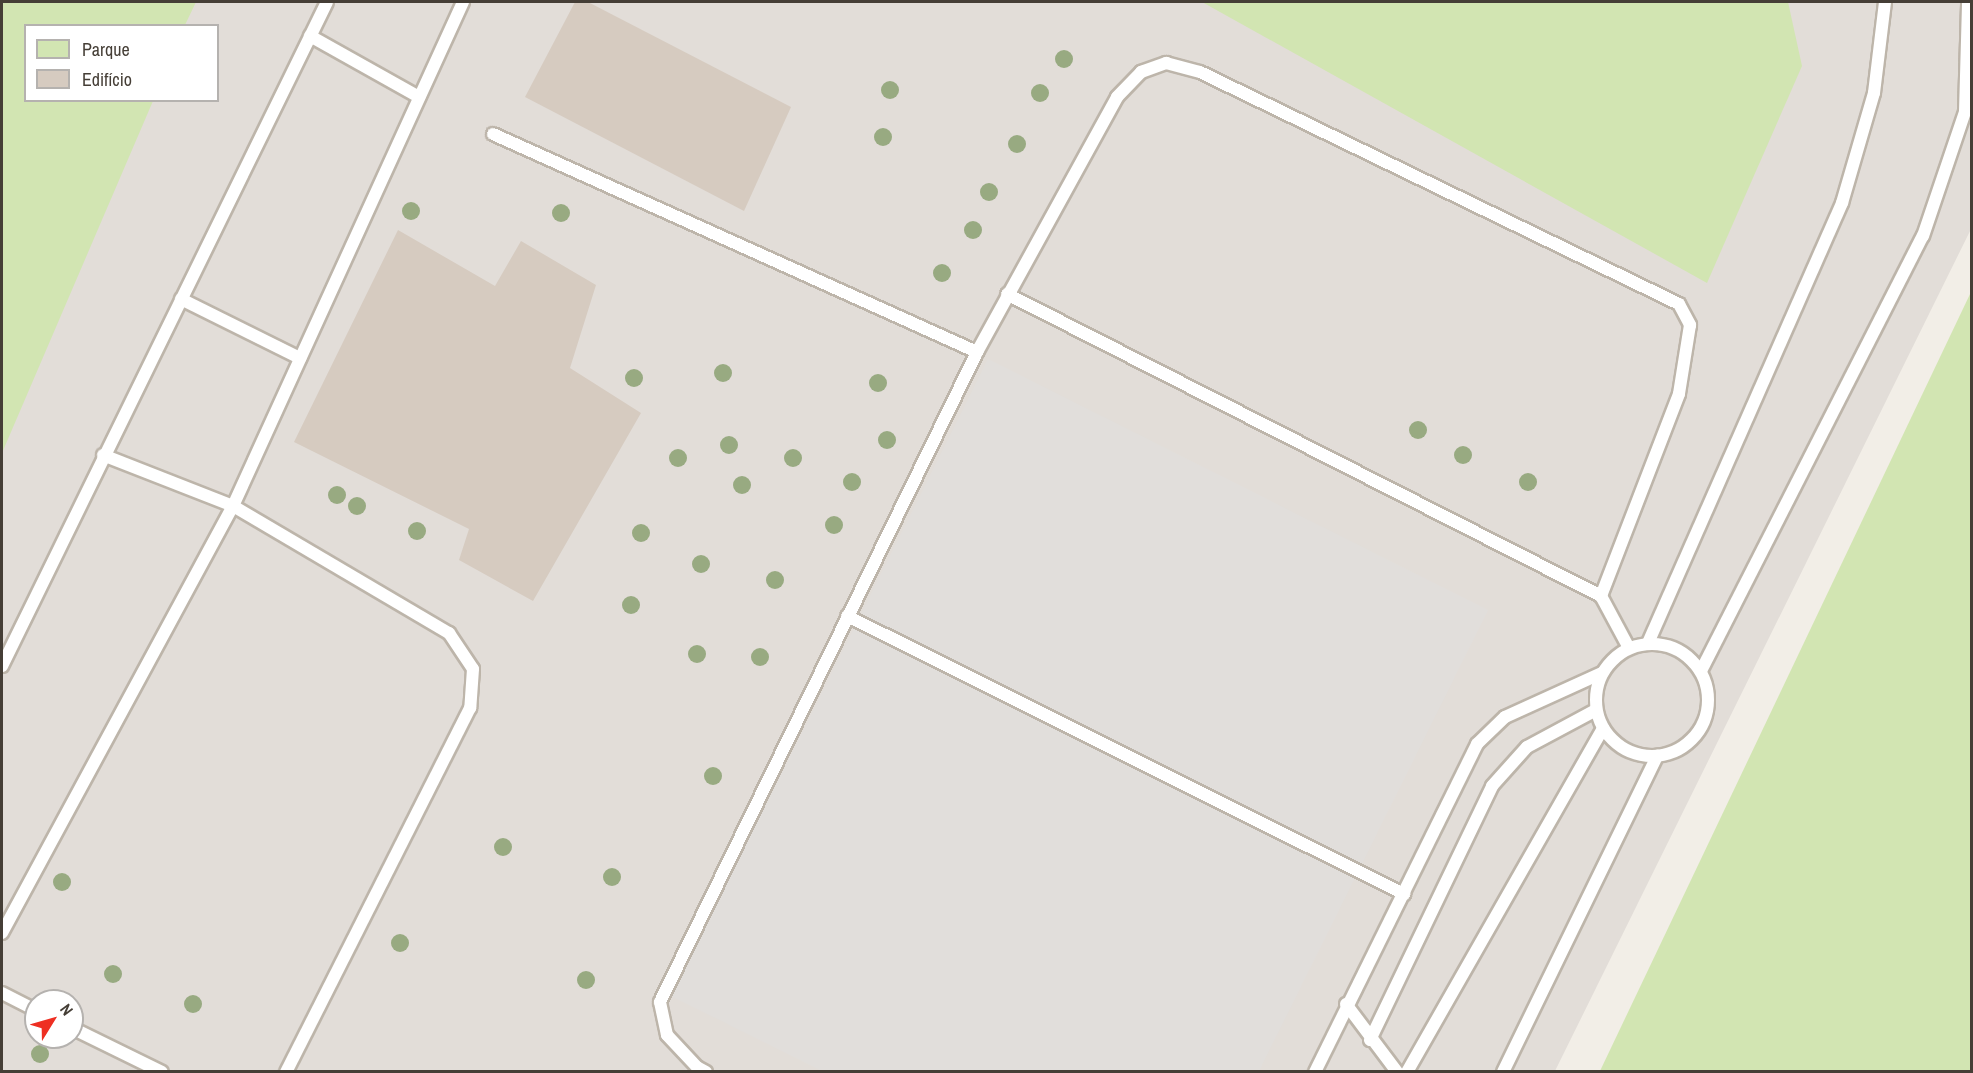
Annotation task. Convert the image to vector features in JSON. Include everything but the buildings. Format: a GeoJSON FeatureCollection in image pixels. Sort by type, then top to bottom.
{"type":"FeatureCollection","features":[{"type":"Feature","properties":{"kind":"lane"},"geometry":{"type":"LineString","coordinates":[[2,666],[103,455],[327,2]]}},
{"type":"Feature","properties":{"kind":"lane"},"geometry":{"type":"LineString","coordinates":[[2,933],[233,506],[463,2]]}},
{"type":"Feature","properties":{"kind":"lane"},"geometry":{"type":"LineString","coordinates":[[1648,643],[1842,203],[1874,93],[1885,2]]}},
{"type":"Feature","properties":{"kind":"lane"},"geometry":{"type":"LineString","coordinates":[[1701,671],[1923,236],[1965,112],[1968,2]]}},
{"type":"Feature","properties":{"kind":"lane"},"geometry":{"type":"LineString","coordinates":[[310,36],[419,97]]}},
{"type":"Feature","properties":{"kind":"lane"},"geometry":{"type":"LineString","coordinates":[[706,1071],[697,1067],[667,1035],[660,1002],[977,352],[1117,97],[1141,72],[1166,63],[1200,72],[1662,292],[1679,304],[1690,325],[1679,394],[1601,596]]}},
{"type":"Feature","properties":{"kind":"lane"},"geometry":{"type":"LineString","coordinates":[[493,134],[977,352]]}},
{"type":"Feature","properties":{"kind":"lane"},"geometry":{"type":"LineString","coordinates":[[1007,294],[1601,596],[1629,648]]}},
{"type":"Feature","properties":{"kind":"lane"},"geometry":{"type":"LineString","coordinates":[[180,299],[300,358]]}},
{"type":"Feature","properties":{"kind":"lane"},"geometry":{"type":"LineString","coordinates":[[103,455],[233,506],[449,633],[472,669],[470,708],[286,1071]]}},
{"type":"Feature","properties":{"kind":"lane"},"geometry":{"type":"LineString","coordinates":[[847,616],[1404,894]]}},
{"type":"Feature","properties":{"kind":"lane"},"geometry":{"type":"LineString","coordinates":[[1648,643],[1678,650],[1701,671],[1708,689],[1703,726],[1691,742],[1675,752],[1657,756],[1626,750],[1603,728],[1596,710],[1596,691],[1602,673],[1613,658],[1629,648],[1648,643]]}},
{"type":"Feature","properties":{"kind":"lane"},"geometry":{"type":"LineString","coordinates":[[1315,1071],[1346,1004],[1404,894],[1477,744],[1505,717],[1602,673]]}},
{"type":"Feature","properties":{"kind":"lane"},"geometry":{"type":"LineString","coordinates":[[1370,1040],[1492,786],[1527,747],[1596,710]]}},
{"type":"Feature","properties":{"kind":"lane"},"geometry":{"type":"LineString","coordinates":[[1407,1071],[1603,728]]}},
{"type":"Feature","properties":{"kind":"lane"},"geometry":{"type":"LineString","coordinates":[[1503,1071],[1657,756]]}},
{"type":"Feature","properties":{"kind":"lane"},"geometry":{"type":"LineString","coordinates":[[2,993],[24,1004]]}},
{"type":"Feature","properties":{"kind":"lane"},"geometry":{"type":"LineString","coordinates":[[1346,1004],[1370,1040],[1397,1071]]}},
{"type":"Feature","properties":{"kind":"lane"},"geometry":{"type":"LineString","coordinates":[[84,1034],[162,1071]]}},
{"type":"Feature","properties":{"kind":"shaded area"},"geometry":{"type":"Polygon","coordinates":[[[2,2],[1971,2],[1971,229],[1555,1071],[2,1072],[2,2]]]}},
{"type":"Feature","properties":{"kind":"shaded area"},"geometry":{"type":"Polygon","coordinates":[[[988,359],[1488,610],[1259,1071],[822,1071],[671,996],[988,359]]]}},
{"type":"Feature","properties":{"kind":"green space"},"geometry":{"type":"Polygon","coordinates":[[[2,2],[196,2],[185,24],[24,24],[24,102],[153,102],[2,453],[2,2]]]}},
{"type":"Feature","properties":{"kind":"green space"},"geometry":{"type":"Polygon","coordinates":[[[1202,2],[1788,2],[1802,66],[1707,283],[1202,2]]]}},
{"type":"Feature","properties":{"kind":"green space"},"geometry":{"type":"Polygon","coordinates":[[[1971,292],[1971,1071],[1600,1071],[1971,292]]]}}]}
